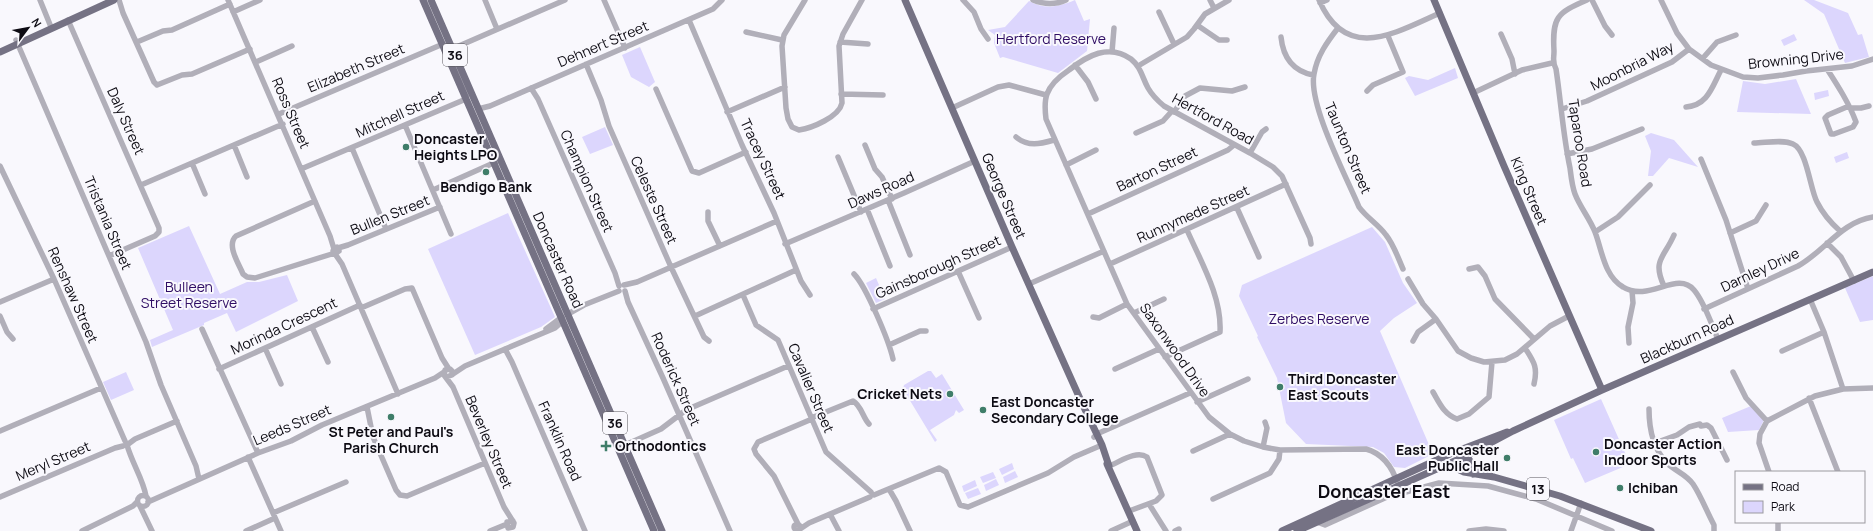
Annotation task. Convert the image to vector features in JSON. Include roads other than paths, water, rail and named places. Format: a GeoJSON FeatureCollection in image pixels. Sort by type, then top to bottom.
{"type":"FeatureCollection","features":[{"type":"Feature","properties":{"kind":"main road"},"geometry":{"type":"LineString","coordinates":[[0,52],[114,0]]}},
{"type":"Feature","properties":{"kind":"main road","name":"Doncaster Road"},"geometry":{"type":"LineString","coordinates":[[424,0],[467,102],[497,162],[654,531]]}},
{"type":"Feature","properties":{"kind":"main road","name":"Doncaster Road"},"geometry":{"type":"LineString","coordinates":[[431,0],[478,110],[497,162]]}},
{"type":"Feature","properties":{"kind":"main road","name":"George Street"},"geometry":{"type":"LineString","coordinates":[[905,0],[1137,531]]}},
{"type":"Feature","properties":{"kind":"main road","name":"King Street"},"geometry":{"type":"LineString","coordinates":[[1434,0],[1602,390]]}},
{"type":"Feature","properties":{"kind":"main road"},"geometry":{"type":"LineString","coordinates":[[0,47],[17,43]]}},
{"type":"Feature","properties":{"kind":"main road","name":"Blackburn Road"},"geometry":{"type":"LineString","coordinates":[[1298,528],[1397,482],[1448,464],[1513,431],[1602,390],[1873,272]]}},
{"type":"Feature","properties":{"kind":"main road","name":"Doncaster Road"},"geometry":{"type":"LineString","coordinates":[[564,317],[624,445],[662,531]]}},
{"type":"Feature","properties":{"kind":"main road","name":"Blackburn Road"},"geometry":{"type":"LineString","coordinates":[[1282,531],[1317,522],[1457,451],[1500,434],[1513,431]]}},
{"type":"Feature","properties":{"kind":"main road"},"geometry":{"type":"LineString","coordinates":[[1457,451],[1463,457],[1474,474]]}},
{"type":"Feature","properties":{"kind":"main road","name":"13"},"geometry":{"type":"LineString","coordinates":[[1463,457],[1476,467],[1494,477]]}},
{"type":"Feature","properties":{"kind":"main road","name":"13"},"geometry":{"type":"LineString","coordinates":[[1448,464],[1464,472],[1494,477],[1581,503],[1651,531]]}},
{"type":"Feature","properties":{"kind":"street"},"geometry":{"type":"LineString","coordinates":[[40,0],[51,28]]}},
{"type":"Feature","properties":{"kind":"street"},"geometry":{"type":"LineString","coordinates":[[114,0],[123,13]]}},
{"type":"Feature","properties":{"kind":"street"},"geometry":{"type":"LineString","coordinates":[[119,0],[123,13],[154,82],[157,85],[182,75],[192,74],[250,49]]}},
{"type":"Feature","properties":{"kind":"street"},"geometry":{"type":"LineString","coordinates":[[233,12],[260,0]]}},
{"type":"Feature","properties":{"kind":"street"},"geometry":{"type":"LineString","coordinates":[[485,0],[497,29]]}},
{"type":"Feature","properties":{"kind":"street"},"geometry":{"type":"LineString","coordinates":[[453,52],[497,29],[565,0]]}},
{"type":"Feature","properties":{"kind":"street"},"geometry":{"type":"LineString","coordinates":[[604,0],[624,48]]}},
{"type":"Feature","properties":{"kind":"street","name":"Dehnert Street"},"geometry":{"type":"LineString","coordinates":[[478,110],[713,9],[722,0]]}},
{"type":"Feature","properties":{"kind":"street"},"geometry":{"type":"LineString","coordinates":[[805,0],[782,40],[788,118],[792,127],[799,130],[836,114],[841,107],[838,53],[840,42],[862,0]]}},
{"type":"Feature","properties":{"kind":"street"},"geometry":{"type":"LineString","coordinates":[[963,0],[974,12],[981,29],[988,39]]}},
{"type":"Feature","properties":{"kind":"street"},"geometry":{"type":"LineString","coordinates":[[1034,0],[1040,3],[1054,4],[1066,0]]}},
{"type":"Feature","properties":{"kind":"street"},"geometry":{"type":"LineString","coordinates":[[1210,0],[1214,8]]}},
{"type":"Feature","properties":{"kind":"street"},"geometry":{"type":"LineString","coordinates":[[952,108],[998,87],[1009,85],[1046,95],[1056,80],[1088,56],[1096,53],[1112,52],[1130,59],[1138,66],[1187,37],[1205,14],[1229,0]]}},
{"type":"Feature","properties":{"kind":"street"},"geometry":{"type":"LineString","coordinates":[[1327,0],[1319,2],[1328,19],[1338,28],[1360,38],[1375,39],[1388,36],[1440,14]]}},
{"type":"Feature","properties":{"kind":"street","name":"Taparoo Road"},"geometry":{"type":"LineString","coordinates":[[1587,0],[1561,13],[1556,21],[1553,31],[1554,52],[1552,63],[1556,69],[1567,154],[1575,194],[1595,232],[1607,268],[1614,279],[1623,287],[1632,291]]}},
{"type":"Feature","properties":{"kind":"street"},"geometry":{"type":"LineString","coordinates":[[1592,0],[1605,26],[1612,35]]}},
{"type":"Feature","properties":{"kind":"street","name":"Browning Drive"},"geometry":{"type":"LineString","coordinates":[[1661,0],[1674,28],[1689,49],[1720,70],[1743,77],[1758,78],[1852,66],[1873,59]]}},
{"type":"Feature","properties":{"kind":"street"},"geometry":{"type":"LineString","coordinates":[[137,42],[163,31],[172,30],[229,2]]}},
{"type":"Feature","properties":{"kind":"street","name":"Ross Street"},"geometry":{"type":"LineString","coordinates":[[229,2],[399,394]]}},
{"type":"Feature","properties":{"kind":"street"},"geometry":{"type":"LineString","coordinates":[[1159,12],[1174,44]]}},
{"type":"Feature","properties":{"kind":"street","name":"Daly Street"},"geometry":{"type":"LineString","coordinates":[[68,20],[158,225],[159,232],[155,236],[109,256]]}},
{"type":"Feature","properties":{"kind":"street","name":"Tracey Street"},"geometry":{"type":"LineString","coordinates":[[688,20],[760,181],[804,288],[810,295]]}},
{"type":"Feature","properties":{"kind":"street"},"geometry":{"type":"LineString","coordinates":[[1197,25],[1219,40],[1227,40]]}},
{"type":"Feature","properties":{"kind":"street"},"geometry":{"type":"LineString","coordinates":[[1112,52],[1114,28]]}},
{"type":"Feature","properties":{"kind":"street","name":"Taunton Street"},"geometry":{"type":"LineString","coordinates":[[1338,28],[1318,59],[1313,75],[1314,97],[1318,112],[1359,207],[1365,216],[1386,235],[1394,247],[1403,269]]}},
{"type":"Feature","properties":{"kind":"street"},"geometry":{"type":"LineString","coordinates":[[746,32],[782,40]]}},
{"type":"Feature","properties":{"kind":"street"},"geometry":{"type":"LineString","coordinates":[[1501,34],[1512,59],[1515,74]]}},
{"type":"Feature","properties":{"kind":"street"},"geometry":{"type":"LineString","coordinates":[[1703,58],[1718,42],[1736,34]]}},
{"type":"Feature","properties":{"kind":"street"},"geometry":{"type":"LineString","coordinates":[[1367,91],[1373,85],[1403,72],[1388,36]]}},
{"type":"Feature","properties":{"kind":"street"},"geometry":{"type":"LineString","coordinates":[[1281,37],[1282,48],[1294,68],[1303,73],[1313,75]]}},
{"type":"Feature","properties":{"kind":"street"},"geometry":{"type":"LineString","coordinates":[[840,42],[868,44]]}},
{"type":"Feature","properties":{"kind":"street","name":"Tristania Street"},"geometry":{"type":"LineString","coordinates":[[17,43],[146,342],[160,381],[201,478]]}},
{"type":"Feature","properties":{"kind":"street","name":"Elizabeth Street"},"geometry":{"type":"LineString","coordinates":[[278,114],[442,44]]}},
{"type":"Feature","properties":{"kind":"street"},"geometry":{"type":"LineString","coordinates":[[256,62],[292,46]]}},
{"type":"Feature","properties":{"kind":"street","name":"Moonbria Way"},"geometry":{"type":"LineString","coordinates":[[1562,109],[1587,101],[1665,65],[1689,49]]}},
{"type":"Feature","properties":{"kind":"street","name":"Mitchell Street"},"geometry":{"type":"LineString","coordinates":[[301,169],[405,125],[467,102],[466,90],[457,68],[453,52]]}},
{"type":"Feature","properties":{"kind":"street"},"geometry":{"type":"LineString","coordinates":[[1473,93],[1515,74],[1537,66],[1552,63]]}},
{"type":"Feature","properties":{"kind":"street","name":"Celeste Street"},"geometry":{"type":"LineString","coordinates":[[586,64],[602,102],[609,126],[671,267],[704,337],[709,341]]}},
{"type":"Feature","properties":{"kind":"street"},"geometry":{"type":"LineString","coordinates":[[1075,65],[1088,82],[1096,99]]}},
{"type":"Feature","properties":{"kind":"street","name":"Hertford Road"},"geometry":{"type":"LineString","coordinates":[[1138,66],[1147,87],[1156,99],[1173,112],[1250,152],[1273,167],[1282,176],[1310,238],[1311,244]]}},
{"type":"Feature","properties":{"kind":"street"},"geometry":{"type":"LineString","coordinates":[[1827,69],[1850,107],[1856,122],[1855,125],[1834,134],[1829,132],[1824,121],[1826,116],[1850,107],[1861,108],[1869,106]]}},
{"type":"Feature","properties":{"kind":"street"},"geometry":{"type":"LineString","coordinates":[[1686,107],[1695,106],[1701,103],[1712,89],[1720,70]]}},
{"type":"Feature","properties":{"kind":"street","name":"Champion Street"},"geometry":{"type":"LineString","coordinates":[[533,87],[622,288]]}},
{"type":"Feature","properties":{"kind":"street"},"geometry":{"type":"LineString","coordinates":[[728,112],[785,87]]}},
{"type":"Feature","properties":{"kind":"street"},"geometry":{"type":"LineString","coordinates":[[1136,133],[1163,121],[1173,112],[1185,96],[1200,88],[1232,91],[1245,87]]}},
{"type":"Feature","properties":{"kind":"street"},"geometry":{"type":"LineString","coordinates":[[656,89],[692,171],[700,172],[746,152]]}},
{"type":"Feature","properties":{"kind":"street"},"geometry":{"type":"LineString","coordinates":[[841,94],[883,95]]}},
{"type":"Feature","properties":{"kind":"street","name":"Saxonwood Drive"},"geometry":{"type":"LineString","coordinates":[[1046,95],[1044,105],[1046,119],[1054,140],[1127,304],[1190,393],[1209,417],[1230,434],[1244,441],[1263,447],[1280,450],[1356,449],[1371,451],[1383,457],[1397,482]]}},
{"type":"Feature","properties":{"kind":"street"},"geometry":{"type":"LineString","coordinates":[[467,102],[478,110]]}},
{"type":"Feature","properties":{"kind":"street"},"geometry":{"type":"LineString","coordinates":[[141,185],[283,124]]}},
{"type":"Feature","properties":{"kind":"street"},"geometry":{"type":"LineString","coordinates":[[405,125],[451,234]]}},
{"type":"Feature","properties":{"kind":"street"},"geometry":{"type":"LineString","coordinates":[[1250,152],[1262,132],[1266,129]]}},
{"type":"Feature","properties":{"kind":"street"},"geometry":{"type":"LineString","coordinates":[[1567,154],[1592,149],[1642,129]]}},
{"type":"Feature","properties":{"kind":"street"},"geometry":{"type":"LineString","coordinates":[[1016,137],[1023,143],[1032,145],[1054,140]]}},
{"type":"Feature","properties":{"kind":"street"},"geometry":{"type":"LineString","coordinates":[[1754,143],[1786,142],[1796,146],[1802,153],[1817,202],[1829,221],[1840,231]]}},
{"type":"Feature","properties":{"kind":"street"},"geometry":{"type":"LineString","coordinates":[[234,145],[247,177]]}},
{"type":"Feature","properties":{"kind":"street"},"geometry":{"type":"LineString","coordinates":[[865,145],[875,169],[882,177],[910,255]]}},
{"type":"Feature","properties":{"kind":"street","name":"Barton Street"},"geometry":{"type":"LineString","coordinates":[[1088,214],[1228,150],[1234,145]]}},
{"type":"Feature","properties":{"kind":"street"},"geometry":{"type":"LineString","coordinates":[[352,148],[386,229]]}},
{"type":"Feature","properties":{"kind":"street"},"geometry":{"type":"LineString","coordinates":[[1066,165],[1096,150]]}},
{"type":"Feature","properties":{"kind":"street"},"geometry":{"type":"LineString","coordinates":[[838,157],[861,212]]}},
{"type":"Feature","properties":{"kind":"street","name":"Daws Road"},"geometry":{"type":"LineString","coordinates":[[786,245],[974,160]]}},
{"type":"Feature","properties":{"kind":"street"},"geometry":{"type":"LineString","coordinates":[[1701,160],[1730,233],[1748,289]]}},
{"type":"Feature","properties":{"kind":"street"},"geometry":{"type":"LineString","coordinates":[[433,190],[497,162]]}},
{"type":"Feature","properties":{"kind":"street"},"geometry":{"type":"LineString","coordinates":[[192,163],[205,194]]}},
{"type":"Feature","properties":{"kind":"street","name":"Renshaw Street"},"geometry":{"type":"LineString","coordinates":[[0,166],[54,279],[142,484],[145,487],[143,501],[152,531]]}},
{"type":"Feature","properties":{"kind":"street","name":"Runnymede Street"},"geometry":{"type":"LineString","coordinates":[[1110,264],[1237,208],[1286,184]]}},
{"type":"Feature","properties":{"kind":"street"},"geometry":{"type":"LineString","coordinates":[[1595,232],[1618,217],[1650,185]]}},
{"type":"Feature","properties":{"kind":"street","name":"Bullen Street"},"geometry":{"type":"LineString","coordinates":[[315,201],[236,236],[233,239],[231,245],[243,274],[247,277],[255,278],[322,256],[440,207]]}},
{"type":"Feature","properties":{"kind":"street"},"geometry":{"type":"LineString","coordinates":[[1730,233],[1756,221],[1766,205]]}},
{"type":"Feature","properties":{"kind":"street"},"geometry":{"type":"LineString","coordinates":[[1237,208],[1259,257]]}},
{"type":"Feature","properties":{"kind":"street"},"geometry":{"type":"LineString","coordinates":[[867,209],[890,266]]}},
{"type":"Feature","properties":{"kind":"street"},"geometry":{"type":"LineString","coordinates":[[708,212],[708,221],[720,246]]}},
{"type":"Feature","properties":{"kind":"street","name":"Darnley Drive"},"geometry":{"type":"LineString","coordinates":[[1704,309],[1812,258],[1840,231],[1861,219],[1873,217]]}},
{"type":"Feature","properties":{"kind":"street","name":"Leeds Street"},"geometry":{"type":"LineString","coordinates":[[85,530],[143,501],[159,496],[248,457],[291,441],[322,425],[399,394],[543,332],[584,305],[777,221]]}},
{"type":"Feature","properties":{"kind":"street"},"geometry":{"type":"LineString","coordinates":[[1165,357],[1220,332],[1220,312],[1215,296],[1187,230]]}},
{"type":"Feature","properties":{"kind":"street"},"geometry":{"type":"LineString","coordinates":[[1664,286],[1658,269],[1659,261],[1674,235]]}},
{"type":"Feature","properties":{"kind":"street"},"geometry":{"type":"LineString","coordinates":[[1827,244],[1841,257],[1854,280]]}},
{"type":"Feature","properties":{"kind":"street","name":"Gainsborough Street"},"geometry":{"type":"LineString","coordinates":[[873,309],[1012,247]]}},
{"type":"Feature","properties":{"kind":"street"},"geometry":{"type":"LineString","coordinates":[[1029,284],[1104,251]]}},
{"type":"Feature","properties":{"kind":"street"},"geometry":{"type":"LineString","coordinates":[[1469,269],[1478,267],[1485,276],[1495,299],[1534,339]]}},
{"type":"Feature","properties":{"kind":"street"},"geometry":{"type":"LineString","coordinates":[[695,316],[797,272]]}},
{"type":"Feature","properties":{"kind":"street"},"geometry":{"type":"LineString","coordinates":[[958,272],[979,318]]}},
{"type":"Feature","properties":{"kind":"street"},"geometry":{"type":"LineString","coordinates":[[854,274],[862,283],[889,345],[893,359]]}},
{"type":"Feature","properties":{"kind":"street"},"geometry":{"type":"LineString","coordinates":[[0,302],[54,279]]}},
{"type":"Feature","properties":{"kind":"street"},"geometry":{"type":"LineString","coordinates":[[1408,279],[1423,304],[1436,318],[1458,351],[1471,358],[1484,362],[1505,360],[1517,354],[1550,326],[1569,316]]}},
{"type":"Feature","properties":{"kind":"street"},"geometry":{"type":"LineString","coordinates":[[1629,343],[1628,327],[1633,303],[1632,291],[1644,293],[1678,283],[1686,284],[1694,290],[1718,339]]}},
{"type":"Feature","properties":{"kind":"street","name":"Morinda Crescent"},"geometry":{"type":"LineString","coordinates":[[219,369],[312,327],[405,289],[412,288],[448,373]]}},
{"type":"Feature","properties":{"kind":"street","name":"Roderick Street"},"geometry":{"type":"LineString","coordinates":[[622,288],[730,531]]}},
{"type":"Feature","properties":{"kind":"street","name":"Cavalier Street"},"geometry":{"type":"LineString","coordinates":[[743,295],[756,325],[778,340],[826,452],[864,486],[870,494]]}},
{"type":"Feature","properties":{"kind":"street"},"geometry":{"type":"LineString","coordinates":[[1134,313],[1164,299]]}},
{"type":"Feature","properties":{"kind":"street"},"geometry":{"type":"LineString","coordinates":[[1810,299],[1824,332],[1843,389]]}},
{"type":"Feature","properties":{"kind":"street"},"geometry":{"type":"LineString","coordinates":[[1093,317],[1099,318],[1127,304]]}},
{"type":"Feature","properties":{"kind":"street"},"geometry":{"type":"LineString","coordinates":[[0,316],[7,332],[13,339]]}},
{"type":"Feature","properties":{"kind":"street"},"geometry":{"type":"LineString","coordinates":[[1413,341],[1418,332],[1436,318]]}},
{"type":"Feature","properties":{"kind":"street"},"geometry":{"type":"LineString","coordinates":[[312,327],[328,362]]}},
{"type":"Feature","properties":{"kind":"street"},"geometry":{"type":"LineString","coordinates":[[202,329],[258,453]]}},
{"type":"Feature","properties":{"kind":"street"},"geometry":{"type":"LineString","coordinates":[[889,345],[920,331],[926,331]]}},
{"type":"Feature","properties":{"kind":"street"},"geometry":{"type":"LineString","coordinates":[[1782,351],[1824,332]]}},
{"type":"Feature","properties":{"kind":"street"},"geometry":{"type":"LineString","coordinates":[[265,348],[281,384]]}},
{"type":"Feature","properties":{"kind":"street","name":"Franklin Road"},"geometry":{"type":"LineString","coordinates":[[506,348],[585,531]]}},
{"type":"Feature","properties":{"kind":"street"},"geometry":{"type":"LineString","coordinates":[[1525,348],[1535,364],[1537,373],[1534,384]]}},
{"type":"Feature","properties":{"kind":"street"},"geometry":{"type":"LineString","coordinates":[[1115,369],[1159,349]]}},
{"type":"Feature","properties":{"kind":"street"},"geometry":{"type":"LineString","coordinates":[[1433,392],[1442,409],[1451,417],[1457,419],[1469,414],[1489,397],[1492,362]]}},
{"type":"Feature","properties":{"kind":"street"},"geometry":{"type":"LineString","coordinates":[[624,445],[661,429],[679,415],[788,366]]}},
{"type":"Feature","properties":{"kind":"street"},"geometry":{"type":"LineString","coordinates":[[1733,372],[1746,398],[1767,421]]}},
{"type":"Feature","properties":{"kind":"street","name":"Beverley Street"},"geometry":{"type":"LineString","coordinates":[[448,373],[511,526]]}},
{"type":"Feature","properties":{"kind":"street"},"geometry":{"type":"LineString","coordinates":[[1197,402],[1248,379]]}},
{"type":"Feature","properties":{"kind":"street"},"geometry":{"type":"LineString","coordinates":[[0,431],[101,388]]}},
{"type":"Feature","properties":{"kind":"street"},"geometry":{"type":"LineString","coordinates":[[1769,471],[1759,443],[1760,434],[1767,421],[1809,398],[1843,389],[1873,388]]}},
{"type":"Feature","properties":{"kind":"street"},"geometry":{"type":"LineString","coordinates":[[1096,436],[1190,393]]}},
{"type":"Feature","properties":{"kind":"street"},"geometry":{"type":"LineString","coordinates":[[1809,398],[1838,471]]}},
{"type":"Feature","properties":{"kind":"street"},"geometry":{"type":"LineString","coordinates":[[796,527],[774,476],[756,454],[754,447],[758,442],[853,401],[857,404],[863,418],[869,424]]}},
{"type":"Feature","properties":{"kind":"street"},"geometry":{"type":"LineString","coordinates":[[367,407],[375,440],[396,490],[400,495],[407,496],[485,463]]}},
{"type":"Feature","properties":{"kind":"street"},"geometry":{"type":"LineString","coordinates":[[1649,409],[1649,424],[1659,453],[1667,463],[1686,476],[1694,484],[1714,525],[1714,531]]}},
{"type":"Feature","properties":{"kind":"street"},"geometry":{"type":"LineString","coordinates":[[125,444],[177,421]]}},
{"type":"Feature","properties":{"kind":"street"},"geometry":{"type":"LineString","coordinates":[[1263,447],[1267,428],[1265,422]]}},
{"type":"Feature","properties":{"kind":"street"},"geometry":{"type":"LineString","coordinates":[[1655,443],[1677,435],[1689,427],[1700,424],[1701,426],[1708,425],[1711,428],[1727,460]]}},
{"type":"Feature","properties":{"kind":"street"},"geometry":{"type":"LineString","coordinates":[[1194,451],[1230,434]]}},
{"type":"Feature","properties":{"kind":"street","name":"Meryl Street"},"geometry":{"type":"LineString","coordinates":[[0,497],[125,444]]}},
{"type":"Feature","properties":{"kind":"street"},"geometry":{"type":"LineString","coordinates":[[788,531],[861,500],[870,494],[882,491],[940,468],[947,474],[960,503],[966,507],[1032,479],[1040,473],[1053,469],[1099,446]]}},
{"type":"Feature","properties":{"kind":"street"},"geometry":{"type":"LineString","coordinates":[[1213,499],[1270,473],[1279,459],[1280,450]]}},
{"type":"Feature","properties":{"kind":"street"},"geometry":{"type":"LineString","coordinates":[[1109,466],[1137,454],[1143,454],[1147,457],[1162,495],[1156,501],[1129,511]]}},
{"type":"Feature","properties":{"kind":"street"},"geometry":{"type":"LineString","coordinates":[[248,457],[281,531]]}},
{"type":"Feature","properties":{"kind":"street"},"geometry":{"type":"LineString","coordinates":[[246,531],[346,482]]}},
{"type":"Feature","properties":{"kind":"street"},"geometry":{"type":"LineString","coordinates":[[1317,522],[1325,525],[1387,496],[1439,483],[1488,486],[1536,499],[1612,531]]}},
{"type":"Feature","properties":{"kind":"street"},"geometry":{"type":"LineString","coordinates":[[890,488],[910,531]]}},
{"type":"Feature","properties":{"kind":"street"},"geometry":{"type":"LineString","coordinates":[[1571,531],[1581,503]]}},
{"type":"Feature","properties":{"kind":"street"},"geometry":{"type":"LineString","coordinates":[[1149,504],[1166,531]]}},
{"type":"Feature","properties":{"kind":"street"},"geometry":{"type":"LineString","coordinates":[[832,513],[838,528]]}},
{"type":"Feature","properties":{"kind":"street"},"geometry":{"type":"LineString","coordinates":[[1111,531],[1133,521]]}},
{"type":"Feature","properties":{"kind":"street"},"geometry":{"type":"LineString","coordinates":[[490,531],[511,526]]}},
{"type":"Feature","properties":{"kind":"street"},"geometry":{"type":"LineString","coordinates":[[1469,531],[1486,529],[1504,531]]}},
{"type":"Feature","properties":{"kind":"place","name":"Doncaster Heights LPO"},"geometry":{"type":"Point","coordinates":[406,147]}},
{"type":"Feature","properties":{"kind":"place","name":"Bendigo Bank"},"geometry":{"type":"Point","coordinates":[486,172]}},
{"type":"Feature","properties":{"kind":"place","name":"Third Doncaster East Scouts"},"geometry":{"type":"Point","coordinates":[1280,387]}},
{"type":"Feature","properties":{"kind":"place","name":"Cricket Nets"},"geometry":{"type":"Point","coordinates":[950,394]}},
{"type":"Feature","properties":{"kind":"place","name":"East Doncaster Secondary College"},"geometry":{"type":"Point","coordinates":[983,410]}},
{"type":"Feature","properties":{"kind":"place","name":"St Peter and Paul's Parish Church"},"geometry":{"type":"Point","coordinates":[391,417]}},
{"type":"Feature","properties":{"kind":"place","name":"Orthodontics"},"geometry":{"type":"Point","coordinates":[606,446]}},
{"type":"Feature","properties":{"kind":"place","name":"Doncaster Action Indoor Sports"},"geometry":{"type":"Point","coordinates":[1596,452]}},
{"type":"Feature","properties":{"kind":"place","name":"East Doncaster Public Hall"},"geometry":{"type":"Point","coordinates":[1507,458]}},
{"type":"Feature","properties":{"kind":"place","name":"Ichiban"},"geometry":{"type":"Point","coordinates":[1620,488]}},
{"type":"Feature","properties":{"kind":"district","name":"Doncaster East"},"geometry":{"type":"Point","coordinates":[1384,492]}},
{"type":"Feature","properties":{"kind":"park label","name":"Hertford Reserve"},"geometry":{"type":"Point","coordinates":[1051,39]}},
{"type":"Feature","properties":{"kind":"park label","name":"Bulleen Street Reserve"},"geometry":{"type":"Point","coordinates":[189,296]}},
{"type":"Feature","properties":{"kind":"park label","name":"Zerbes Reserve"},"geometry":{"type":"Point","coordinates":[1319,319]}}]}
